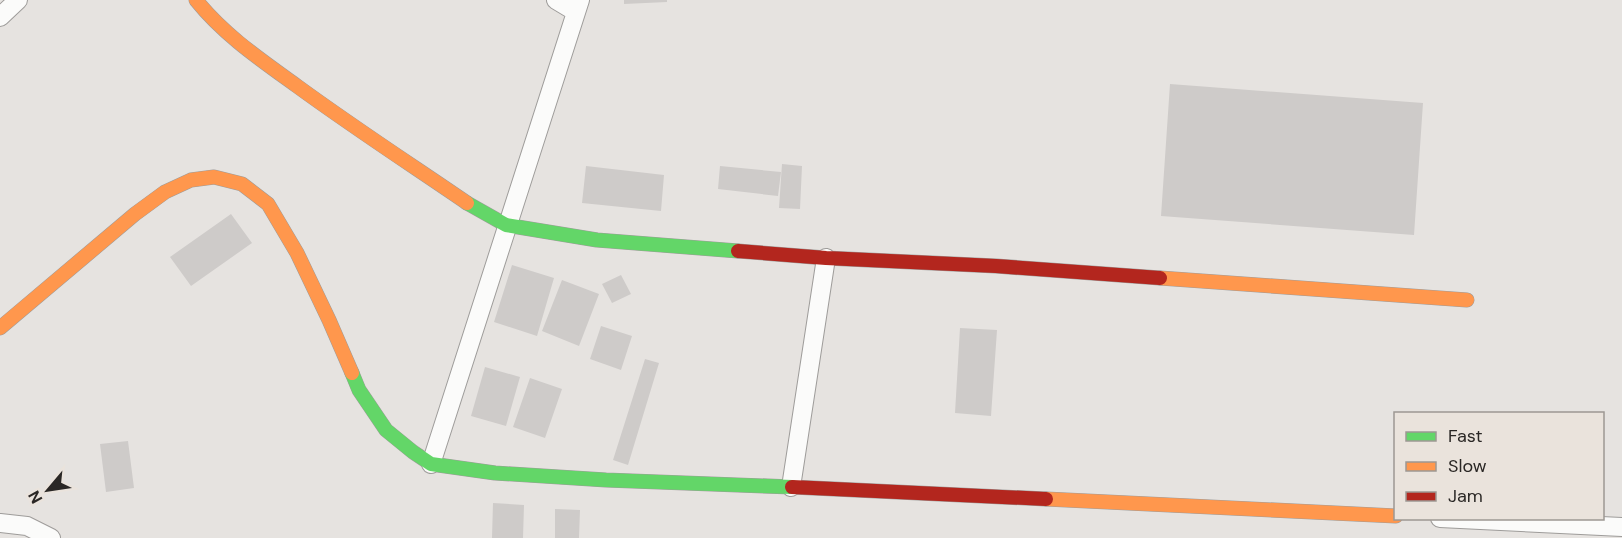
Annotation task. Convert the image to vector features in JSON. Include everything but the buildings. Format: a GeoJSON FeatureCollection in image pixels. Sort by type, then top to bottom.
{"type":"FeatureCollection","features":[{"type":"Feature","properties":{"kind":"street"},"geometry":{"type":"LineString","coordinates":[[0,17],[18,0]]}},
{"type":"Feature","properties":{"kind":"street"},"geometry":{"type":"LineString","coordinates":[[196,0],[211,19],[248,51],[468,204],[506,225],[597,240],[826,258],[1008,267],[1467,300]]}},
{"type":"Feature","properties":{"kind":"street"},"geometry":{"type":"LineString","coordinates":[[431,464],[578,6],[556,0]]}},
{"type":"Feature","properties":{"kind":"street"},"geometry":{"type":"LineString","coordinates":[[0,328],[135,214],[165,192],[191,180],[214,177],[242,184],[268,204],[297,253],[359,390],[387,430],[431,464],[495,473],[573,478],[1394,516]]}},
{"type":"Feature","properties":{"kind":"street"},"geometry":{"type":"LineString","coordinates":[[791,488],[826,258]]}},
{"type":"Feature","properties":{"kind":"street"},"geometry":{"type":"LineString","coordinates":[[1463,520],[1622,527]]}},
{"type":"Feature","properties":{"kind":"street"},"geometry":{"type":"LineString","coordinates":[[0,523],[27,526],[51,538]]}},
{"type":"Feature","properties":{"kind":"traffic: fast"},"geometry":{"type":"LineString","coordinates":[[467,203],[506,225],[597,240],[738,251]]}},
{"type":"Feature","properties":{"kind":"traffic: fast"},"geometry":{"type":"LineString","coordinates":[[352,373],[359,390],[386,430],[431,464],[495,473],[792,487]]}},
{"type":"Feature","properties":{"kind":"traffic: slow"},"geometry":{"type":"LineString","coordinates":[[196,0],[219,25],[257,57],[467,203]]}},
{"type":"Feature","properties":{"kind":"traffic: slow"},"geometry":{"type":"LineString","coordinates":[[0,328],[135,214],[165,192],[191,180],[214,177],[242,184],[268,204],[297,253],[352,373]]}},
{"type":"Feature","properties":{"kind":"traffic: slow"},"geometry":{"type":"LineString","coordinates":[[1160,278],[1467,300]]}},
{"type":"Feature","properties":{"kind":"traffic: slow"},"geometry":{"type":"LineString","coordinates":[[1046,499],[1394,516]]}},
{"type":"Feature","properties":{"kind":"traffic: jam"},"geometry":{"type":"LineString","coordinates":[[738,251],[1160,278]]}},
{"type":"Feature","properties":{"kind":"traffic: jam"},"geometry":{"type":"LineString","coordinates":[[792,487],[1046,499]]}}]}
